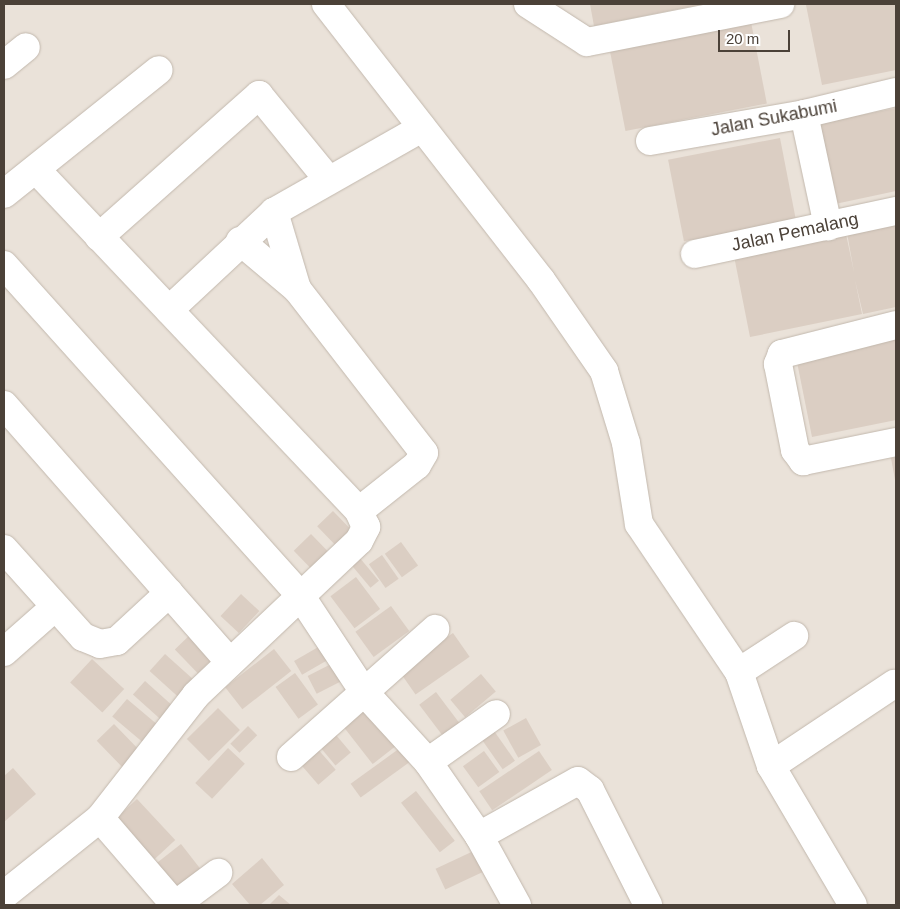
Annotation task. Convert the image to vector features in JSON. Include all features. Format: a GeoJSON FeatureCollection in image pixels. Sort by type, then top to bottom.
{"type":"FeatureCollection","features":[{"type":"Feature","properties":{"kind":"street"},"geometry":{"type":"LineString","coordinates":[[326,4],[573,323],[604,371],[626,444],[639,524],[739,672],[771,766],[853,905]]}},
{"type":"Feature","properties":{"kind":"street"},"geometry":{"type":"LineString","coordinates":[[528,4],[588,42],[780,4]]}},
{"type":"Feature","properties":{"kind":"street"},"geometry":{"type":"LineString","coordinates":[[4,65],[26,47]]}},
{"type":"Feature","properties":{"kind":"street"},"geometry":{"type":"LineString","coordinates":[[4,194],[36,171],[158,70]]}},
{"type":"Feature","properties":{"kind":"street","name":"Jalan Sukabumi"},"geometry":{"type":"LineString","coordinates":[[650,141],[804,114],[896,92]]}},
{"type":"Feature","properties":{"kind":"street"},"geometry":{"type":"LineString","coordinates":[[99,237],[259,95],[327,178]]}},
{"type":"Feature","properties":{"kind":"street"},"geometry":{"type":"LineString","coordinates":[[804,114],[828,226]]}},
{"type":"Feature","properties":{"kind":"street"},"geometry":{"type":"LineString","coordinates":[[169,310],[240,241],[274,212],[327,178],[422,128]]}},
{"type":"Feature","properties":{"kind":"street"},"geometry":{"type":"LineString","coordinates":[[4,894],[100,818],[196,695],[365,534],[359,510],[36,171]]}},
{"type":"Feature","properties":{"kind":"street","name":"Jalan Pemalang"},"geometry":{"type":"LineString","coordinates":[[695,254],[896,211]]}},
{"type":"Feature","properties":{"kind":"street"},"geometry":{"type":"LineString","coordinates":[[274,212],[297,289]]}},
{"type":"Feature","properties":{"kind":"street"},"geometry":{"type":"LineString","coordinates":[[240,241],[297,289],[424,453],[417,465],[359,510]]}},
{"type":"Feature","properties":{"kind":"street"},"geometry":{"type":"LineString","coordinates":[[4,265],[300,595],[364,692],[428,762],[479,836],[517,905]]}},
{"type":"Feature","properties":{"kind":"street"},"geometry":{"type":"LineString","coordinates":[[896,325],[782,354],[778,364],[795,450],[803,461],[896,442]]}},
{"type":"Feature","properties":{"kind":"street"},"geometry":{"type":"LineString","coordinates":[[4,404],[230,661]]}},
{"type":"Feature","properties":{"kind":"street"},"geometry":{"type":"LineString","coordinates":[[4,549],[83,637],[100,644],[117,641],[169,593]]}},
{"type":"Feature","properties":{"kind":"street"},"geometry":{"type":"LineString","coordinates":[[4,652],[55,607]]}},
{"type":"Feature","properties":{"kind":"street"},"geometry":{"type":"LineString","coordinates":[[291,757],[435,629]]}},
{"type":"Feature","properties":{"kind":"street"},"geometry":{"type":"LineString","coordinates":[[739,672],[794,636]]}},
{"type":"Feature","properties":{"kind":"street"},"geometry":{"type":"LineString","coordinates":[[771,766],[894,684]]}},
{"type":"Feature","properties":{"kind":"street"},"geometry":{"type":"LineString","coordinates":[[428,762],[496,714]]}},
{"type":"Feature","properties":{"kind":"street"},"geometry":{"type":"LineString","coordinates":[[479,836],[578,781],[590,790],[648,905]]}},
{"type":"Feature","properties":{"kind":"street"},"geometry":{"type":"LineString","coordinates":[[100,818],[175,905],[218,872]]}},
{"type":"Feature","properties":{"kind":"shaded area"},"geometry":{"type":"Polygon","coordinates":[[[4,4],[896,4],[896,905],[4,905],[4,4]]]}},
{"type":"Feature","properties":{"kind":"building"},"geometry":{"type":"Polygon","coordinates":[[[590,4],[698,4],[698,5],[594,26],[590,4]]]}},
{"type":"Feature","properties":{"kind":"building"},"geometry":{"type":"Polygon","coordinates":[[[896,4],[896,70],[822,85],[806,5],[896,4]]]}},
{"type":"Feature","properties":{"kind":"building"},"geometry":{"type":"Polygon","coordinates":[[[751,22],[767,103],[625,131],[610,49],[751,22]]]}},
{"type":"Feature","properties":{"kind":"building"},"geometry":{"type":"Polygon","coordinates":[[[896,108],[896,191],[835,204],[820,123],[896,108]]]}},
{"type":"Feature","properties":{"kind":"building"},"geometry":{"type":"Polygon","coordinates":[[[780,138],[796,219],[684,241],[668,160],[780,138]]]}},
{"type":"Feature","properties":{"kind":"building"},"geometry":{"type":"Polygon","coordinates":[[[896,223],[896,307],[863,314],[855,280],[862,314],[750,337],[734,256],[846,234],[854,272],[847,233],[896,223]]]}},
{"type":"Feature","properties":{"kind":"building"},"geometry":{"type":"Polygon","coordinates":[[[896,336],[896,420],[812,437],[796,357],[896,336]]]}},
{"type":"Feature","properties":{"kind":"building"},"geometry":{"type":"Polygon","coordinates":[[[896,457],[896,480],[895,480],[891,458],[896,457]]]}},
{"type":"Feature","properties":{"kind":"building"},"geometry":{"type":"Polygon","coordinates":[[[333,511],[355,534],[339,549],[317,526],[333,511]]]}},
{"type":"Feature","properties":{"kind":"building"},"geometry":{"type":"Polygon","coordinates":[[[311,534],[331,555],[314,572],[294,551],[311,534]]]}},
{"type":"Feature","properties":{"kind":"building"},"geometry":{"type":"Polygon","coordinates":[[[401,542],[418,565],[402,577],[385,554],[401,542]]]}},
{"type":"Feature","properties":{"kind":"building"},"geometry":{"type":"Polygon","coordinates":[[[382,555],[399,579],[386,588],[369,564],[382,555]]]}},
{"type":"Feature","properties":{"kind":"building"},"geometry":{"type":"Polygon","coordinates":[[[359,557],[379,581],[370,588],[351,564],[359,557]]]}},
{"type":"Feature","properties":{"kind":"building"},"geometry":{"type":"Polygon","coordinates":[[[356,577],[380,609],[355,628],[330,596],[356,577]]]}},
{"type":"Feature","properties":{"kind":"building"},"geometry":{"type":"Polygon","coordinates":[[[241,594],[259,611],[239,633],[221,616],[241,594]]]}},
{"type":"Feature","properties":{"kind":"building"},"geometry":{"type":"Polygon","coordinates":[[[391,606],[409,631],[374,657],[355,632],[391,606]]]}},
{"type":"Feature","properties":{"kind":"building"},"geometry":{"type":"Polygon","coordinates":[[[195,630],[218,654],[198,673],[175,649],[195,630]]]}},
{"type":"Feature","properties":{"kind":"building"},"geometry":{"type":"Polygon","coordinates":[[[453,633],[470,657],[416,695],[399,671],[453,633]]]}},
{"type":"Feature","properties":{"kind":"building"},"geometry":{"type":"Polygon","coordinates":[[[327,642],[335,656],[302,675],[294,661],[327,642]]]}},
{"type":"Feature","properties":{"kind":"building"},"geometry":{"type":"Polygon","coordinates":[[[274,649],[291,671],[242,709],[225,687],[274,649]]]}},
{"type":"Feature","properties":{"kind":"building"},"geometry":{"type":"Polygon","coordinates":[[[165,654],[198,684],[183,701],[150,671],[165,654]]]}},
{"type":"Feature","properties":{"kind":"building"},"geometry":{"type":"Polygon","coordinates":[[[92,659],[124,689],[102,712],[70,682],[92,659]]]}},
{"type":"Feature","properties":{"kind":"building"},"geometry":{"type":"Polygon","coordinates":[[[337,661],[346,679],[317,694],[308,676],[337,661]]]}},
{"type":"Feature","properties":{"kind":"building"},"geometry":{"type":"Polygon","coordinates":[[[295,673],[318,705],[299,719],[276,687],[295,673]]]}},
{"type":"Feature","properties":{"kind":"building"},"geometry":{"type":"Polygon","coordinates":[[[481,674],[496,692],[465,717],[450,700],[481,674]]]}},
{"type":"Feature","properties":{"kind":"building"},"geometry":{"type":"Polygon","coordinates":[[[145,681],[176,709],[164,722],[133,694],[145,681]]]}},
{"type":"Feature","properties":{"kind":"building"},"geometry":{"type":"Polygon","coordinates":[[[436,692],[460,724],[443,737],[419,705],[436,692]]]}},
{"type":"Feature","properties":{"kind":"building"},"geometry":{"type":"Polygon","coordinates":[[[127,699],[160,727],[145,744],[112,717],[127,699]]]}},
{"type":"Feature","properties":{"kind":"building"},"geometry":{"type":"Polygon","coordinates":[[[367,700],[400,743],[373,764],[339,722],[367,700]]]}},
{"type":"Feature","properties":{"kind":"building"},"geometry":{"type":"Polygon","coordinates":[[[218,708],[240,730],[209,761],[187,739],[218,708]]]}},
{"type":"Feature","properties":{"kind":"building"},"geometry":{"type":"Polygon","coordinates":[[[526,718],[541,745],[518,758],[503,731],[526,718]]]}},
{"type":"Feature","properties":{"kind":"building"},"geometry":{"type":"Polygon","coordinates":[[[114,724],[141,752],[124,769],[97,741],[114,724]]]}},
{"type":"Feature","properties":{"kind":"building"},"geometry":{"type":"Polygon","coordinates":[[[248,726],[257,735],[240,753],[230,744],[248,726]]]}},
{"type":"Feature","properties":{"kind":"building"},"geometry":{"type":"Polygon","coordinates":[[[492,728],[515,761],[503,769],[480,737],[492,728]]]}},
{"type":"Feature","properties":{"kind":"building"},"geometry":{"type":"Polygon","coordinates":[[[336,735],[351,753],[335,765],[321,748],[336,735]]]}},
{"type":"Feature","properties":{"kind":"building"},"geometry":{"type":"Polygon","coordinates":[[[316,747],[336,770],[318,785],[299,762],[316,747]]]}},
{"type":"Feature","properties":{"kind":"building"},"geometry":{"type":"Polygon","coordinates":[[[228,748],[245,764],[212,799],[195,783],[228,748]]]}},
{"type":"Feature","properties":{"kind":"building"},"geometry":{"type":"Polygon","coordinates":[[[400,748],[410,762],[361,798],[351,784],[400,748]]]}},
{"type":"Feature","properties":{"kind":"building"},"geometry":{"type":"Polygon","coordinates":[[[484,751],[499,772],[478,787],[463,766],[484,751]]]}},
{"type":"Feature","properties":{"kind":"building"},"geometry":{"type":"Polygon","coordinates":[[[539,751],[552,770],[492,810],[479,791],[539,751]]]}},
{"type":"Feature","properties":{"kind":"building"},"geometry":{"type":"Polygon","coordinates":[[[13,768],[36,794],[4,822],[4,776],[13,768]]]}},
{"type":"Feature","properties":{"kind":"building"},"geometry":{"type":"Polygon","coordinates":[[[416,791],[455,841],[440,852],[401,803],[416,791]]]}},
{"type":"Feature","properties":{"kind":"building"},"geometry":{"type":"Polygon","coordinates":[[[137,799],[175,840],[155,859],[117,818],[137,799]]]}},
{"type":"Feature","properties":{"kind":"building"},"geometry":{"type":"Polygon","coordinates":[[[181,844],[200,868],[173,889],[154,865],[181,844]]]}},
{"type":"Feature","properties":{"kind":"building"},"geometry":{"type":"Polygon","coordinates":[[[480,848],[490,869],[445,890],[436,869],[480,848]]]}},
{"type":"Feature","properties":{"kind":"building"},"geometry":{"type":"Polygon","coordinates":[[[262,858],[284,885],[260,905],[250,905],[232,884],[262,858]]]}},
{"type":"Feature","properties":{"kind":"building"},"geometry":{"type":"Polygon","coordinates":[[[279,895],[291,905],[269,905],[279,895]]]}}]}
